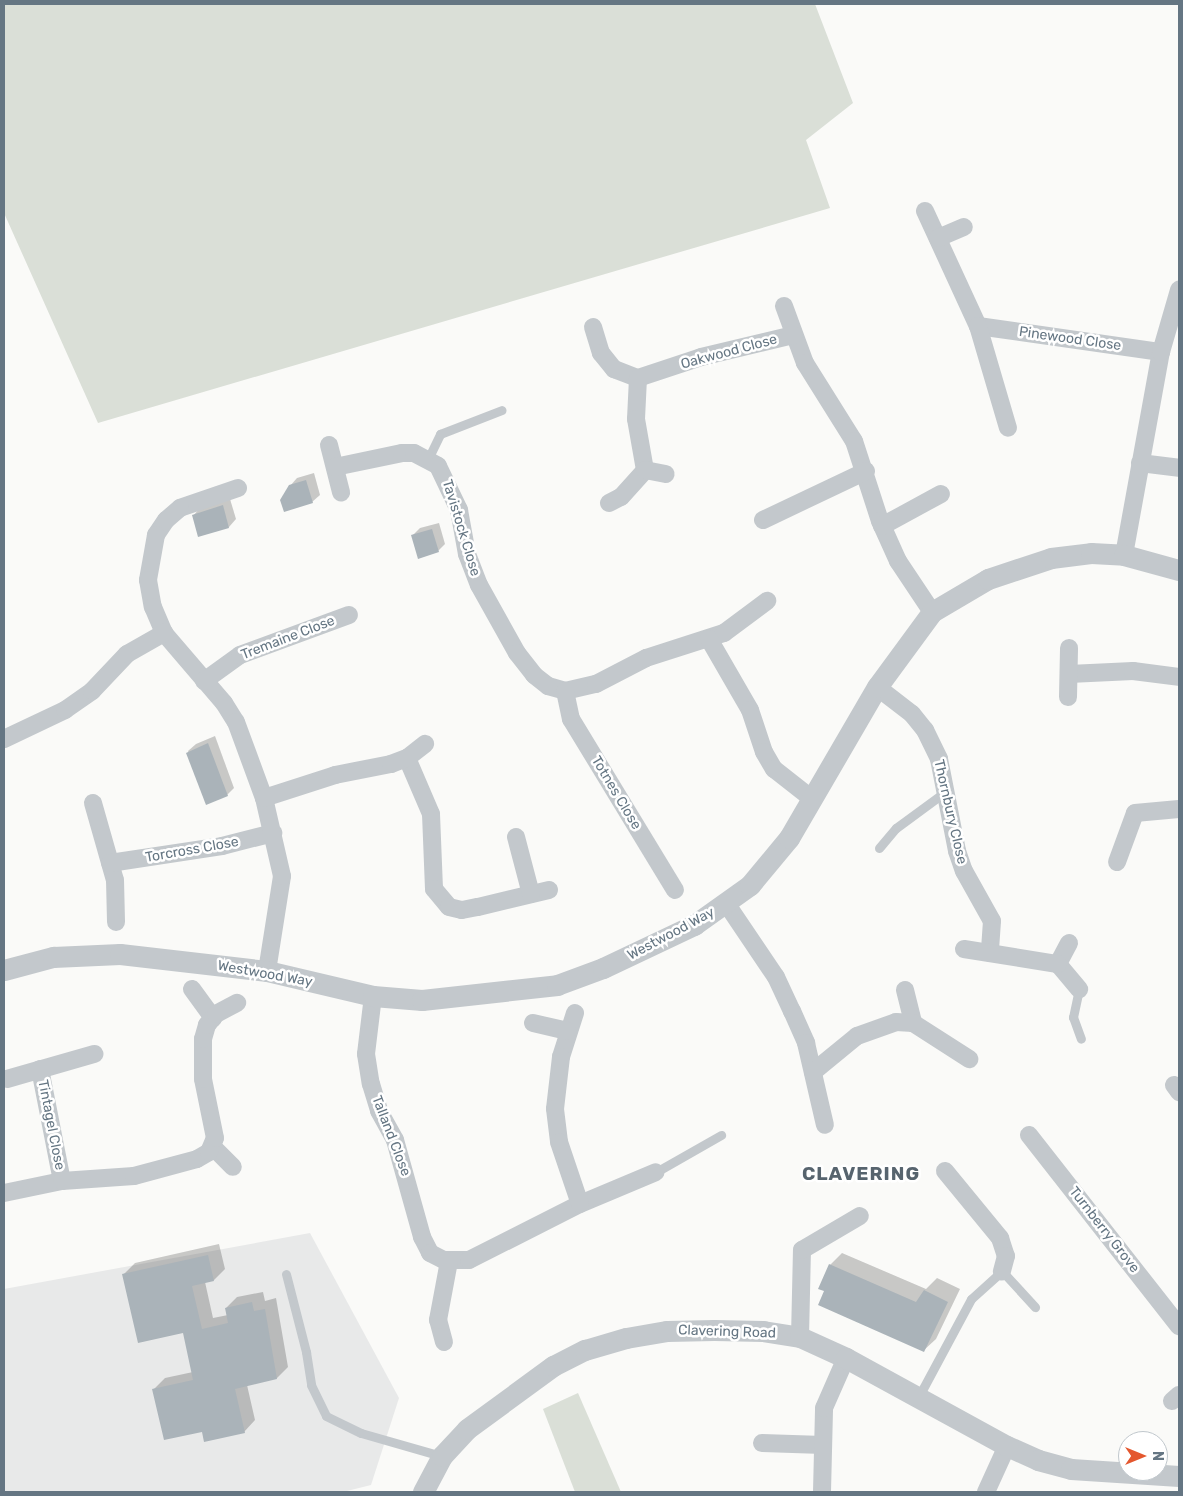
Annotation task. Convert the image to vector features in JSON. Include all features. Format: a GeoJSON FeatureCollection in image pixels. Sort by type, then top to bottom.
{"type":"FeatureCollection","features":[{"type":"Feature","properties":{"kind":"street"},"geometry":{"type":"LineString","coordinates":[[925,211],[978,326],[1008,428]]}},
{"type":"Feature","properties":{"kind":"street"},"geometry":{"type":"LineString","coordinates":[[938,238],[964,227]]}},
{"type":"Feature","properties":{"kind":"street"},"geometry":{"type":"LineString","coordinates":[[1124,555],[1161,352],[1179,290]]}},
{"type":"Feature","properties":{"kind":"street","name":"Oakwood Close"},"geometry":{"type":"LineString","coordinates":[[784,306],[793,335],[819,388],[854,442],[866,472],[882,526],[898,561],[932,612]]}},
{"type":"Feature","properties":{"kind":"street","name":"Pinewood Close"},"geometry":{"type":"LineString","coordinates":[[978,326],[1161,352]]}},
{"type":"Feature","properties":{"kind":"street"},"geometry":{"type":"LineString","coordinates":[[593,327],[601,353],[614,369],[638,378],[636,419],[645,470]]}},
{"type":"Feature","properties":{"kind":"street","name":"Oakwood Close"},"geometry":{"type":"LineString","coordinates":[[638,378],[702,357],[793,335]]}},
{"type":"Feature","properties":{"kind":"street"},"geometry":{"type":"LineString","coordinates":[[329,445],[341,492]]}},
{"type":"Feature","properties":{"kind":"street"},"geometry":{"type":"LineString","coordinates":[[334,467],[394,454],[414,453],[428,459]]}},
{"type":"Feature","properties":{"kind":"street","name":"Tavistock Close"},"geometry":{"type":"LineString","coordinates":[[428,459],[438,466],[450,486],[467,554],[479,585],[517,653],[534,675],[548,686],[565,691]]}},
{"type":"Feature","properties":{"kind":"street"},"geometry":{"type":"LineString","coordinates":[[1140,462],[1179,468]]}},
{"type":"Feature","properties":{"kind":"street"},"geometry":{"type":"LineString","coordinates":[[645,470],[666,474]]}},
{"type":"Feature","properties":{"kind":"street"},"geometry":{"type":"LineString","coordinates":[[609,503],[621,498],[645,470]]}},
{"type":"Feature","properties":{"kind":"street"},"geometry":{"type":"LineString","coordinates":[[763,520],[866,472]]}},
{"type":"Feature","properties":{"kind":"street"},"geometry":{"type":"LineString","coordinates":[[238,488],[180,508],[156,535],[148,580],[153,606],[164,633],[224,703],[243,742],[264,798],[282,876],[267,971]]}},
{"type":"Feature","properties":{"kind":"street"},"geometry":{"type":"LineString","coordinates":[[882,526],[941,494]]}},
{"type":"Feature","properties":{"kind":"street","name":"Westwood Way"},"geometry":{"type":"LineString","coordinates":[[4,970],[53,957],[86,953],[120,954],[267,971],[373,996],[422,1000],[458,998],[557,985],[603,968],[694,925],[726,904],[750,885],[771,863],[789,838],[877,687],[932,612],[988,579],[1019,566],[1091,553],[1124,555],[1179,570]]}},
{"type":"Feature","properties":{"kind":"street"},"geometry":{"type":"LineString","coordinates":[[565,691],[596,684],[646,658],[709,639],[724,632],[767,601]]}},
{"type":"Feature","properties":{"kind":"street","name":"Tremaine Close"},"geometry":{"type":"LineString","coordinates":[[204,681],[240,655],[349,615]]}},
{"type":"Feature","properties":{"kind":"street"},"geometry":{"type":"LineString","coordinates":[[4,739],[47,720],[79,701],[127,654],[164,633]]}},
{"type":"Feature","properties":{"kind":"street"},"geometry":{"type":"LineString","coordinates":[[709,639],[750,710],[764,752],[774,769],[811,798]]}},
{"type":"Feature","properties":{"kind":"street"},"geometry":{"type":"LineString","coordinates":[[1068,697],[1069,648]]}},
{"type":"Feature","properties":{"kind":"street"},"geometry":{"type":"LineString","coordinates":[[1069,674],[1133,671],[1179,677]]}},
{"type":"Feature","properties":{"kind":"street","name":"Thornbury Close"},"geometry":{"type":"LineString","coordinates":[[877,687],[912,714],[925,730],[939,759],[964,871],[992,921],[990,953]]}},
{"type":"Feature","properties":{"kind":"street","name":"Totnes Close"},"geometry":{"type":"LineString","coordinates":[[565,691],[571,719],[675,890]]}},
{"type":"Feature","properties":{"kind":"street"},"geometry":{"type":"LineString","coordinates":[[264,798],[335,775],[407,758],[425,744]]}},
{"type":"Feature","properties":{"kind":"street"},"geometry":{"type":"LineString","coordinates":[[407,758],[431,814],[432,874],[440,899],[448,907],[462,910],[549,890]]}},
{"type":"Feature","properties":{"kind":"street"},"geometry":{"type":"LineString","coordinates":[[93,803],[115,880],[116,922]]}},
{"type":"Feature","properties":{"kind":"street"},"geometry":{"type":"LineString","coordinates":[[1117,862],[1135,813],[1179,809]]}},
{"type":"Feature","properties":{"kind":"street","name":"Torcross Close"},"geometry":{"type":"LineString","coordinates":[[110,863],[222,846],[273,833]]}},
{"type":"Feature","properties":{"kind":"street"},"geometry":{"type":"LineString","coordinates":[[516,837],[532,894]]}},
{"type":"Feature","properties":{"kind":"street"},"geometry":{"type":"LineString","coordinates":[[726,904],[776,977],[806,1044],[825,1125]]}},
{"type":"Feature","properties":{"kind":"street"},"geometry":{"type":"LineString","coordinates":[[1058,964],[1069,942]]}},
{"type":"Feature","properties":{"kind":"street"},"geometry":{"type":"LineString","coordinates":[[964,949],[1058,964],[1080,989]]}},
{"type":"Feature","properties":{"kind":"street"},"geometry":{"type":"LineString","coordinates":[[192,989],[213,1018]]}},
{"type":"Feature","properties":{"kind":"street"},"geometry":{"type":"LineString","coordinates":[[905,990],[913,1023]]}},
{"type":"Feature","properties":{"kind":"street","name":"Talland Close"},"geometry":{"type":"LineString","coordinates":[[373,996],[366,1054],[371,1084],[379,1111],[395,1140],[422,1236],[430,1253],[449,1261]]}},
{"type":"Feature","properties":{"kind":"street"},"geometry":{"type":"LineString","coordinates":[[233,1167],[213,1147],[214,1127],[201,1059],[207,1025],[213,1018],[237,1003]]}},
{"type":"Feature","properties":{"kind":"street"},"geometry":{"type":"LineString","coordinates":[[575,1013],[567,1031],[556,1081],[555,1109],[559,1142],[580,1204]]}},
{"type":"Feature","properties":{"kind":"street"},"geometry":{"type":"LineString","coordinates":[[813,1072],[857,1036],[896,1022],[913,1023],[969,1059]]}},
{"type":"Feature","properties":{"kind":"street"},"geometry":{"type":"LineString","coordinates":[[533,1023],[567,1031]]}},
{"type":"Feature","properties":{"kind":"street","name":"Tintagel Close"},"geometry":{"type":"LineString","coordinates":[[7,1079],[94,1054]]}},
{"type":"Feature","properties":{"kind":"street","name":"Tintagel Close"},"geometry":{"type":"LineString","coordinates":[[40,1069],[62,1181]]}},
{"type":"Feature","properties":{"kind":"street","name":"Turnberry Grove"},"geometry":{"type":"LineString","coordinates":[[1029,1135],[1179,1326]]}},
{"type":"Feature","properties":{"kind":"street","name":"Tintagel Close"},"geometry":{"type":"LineString","coordinates":[[4,1193],[62,1181],[134,1176],[197,1159],[213,1147]]}},
{"type":"Feature","properties":{"kind":"street"},"geometry":{"type":"LineString","coordinates":[[945,1171],[1000,1238],[1006,1256],[1002,1271]]}},
{"type":"Feature","properties":{"kind":"street"},"geometry":{"type":"LineString","coordinates":[[444,1342],[438,1320],[449,1261],[469,1260],[580,1204],[656,1172]]}},
{"type":"Feature","properties":{"kind":"street"},"geometry":{"type":"LineString","coordinates":[[800,1337],[802,1250],[860,1216]]}},
{"type":"Feature","properties":{"kind":"street","name":"Clavering Road"},"geometry":{"type":"LineString","coordinates":[[423,1492],[442,1456],[467,1429],[524,1385],[585,1350],[626,1338],[668,1331],[763,1330],[800,1337],[846,1358],[919,1396],[1007,1446],[1038,1460],[1071,1469],[1179,1476]]}},
{"type":"Feature","properties":{"kind":"street"},"geometry":{"type":"LineString","coordinates":[[822,1492],[824,1408],[846,1358]]}},
{"type":"Feature","properties":{"kind":"street"},"geometry":{"type":"LineString","coordinates":[[762,1442],[823,1445]]}},
{"type":"Feature","properties":{"kind":"street"},"geometry":{"type":"LineString","coordinates":[[986,1492],[1007,1446]]}},
{"type":"Feature","properties":{"kind":"lane"},"geometry":{"type":"LineString","coordinates":[[428,459],[440,434],[502,410]]}},
{"type":"Feature","properties":{"kind":"lane"},"geometry":{"type":"LineString","coordinates":[[879,848],[896,828],[945,792]]}},
{"type":"Feature","properties":{"kind":"lane"},"geometry":{"type":"LineString","coordinates":[[1080,989],[1073,1017],[1081,1039]]}},
{"type":"Feature","properties":{"kind":"lane"},"geometry":{"type":"LineString","coordinates":[[656,1172],[721,1135]]}},
{"type":"Feature","properties":{"kind":"lane"},"geometry":{"type":"LineString","coordinates":[[919,1396],[971,1299],[1002,1271],[1035,1308]]}},
{"type":"Feature","properties":{"kind":"lane"},"geometry":{"type":"LineString","coordinates":[[286,1274],[304,1344],[315,1400],[326,1416],[361,1433],[442,1456]]}},
{"type":"Feature","properties":{"kind":"shaded area"},"geometry":{"type":"Polygon","coordinates":[[[4,4],[815,4],[853,103],[806,140],[830,208],[98,423],[4,213],[4,4]]]}},
{"type":"Feature","properties":{"kind":"shaded area"},"geometry":{"type":"Polygon","coordinates":[[[310,1233],[399,1398],[371,1485],[343,1492],[4,1492],[4,1289],[310,1233]]]}},
{"type":"Feature","properties":{"kind":"shaded area"},"geometry":{"type":"Polygon","coordinates":[[[578,1393],[621,1492],[575,1492],[543,1409],[578,1393]]]}},
{"type":"Feature","properties":{"kind":"building"},"geometry":{"type":"Polygon","coordinates":[[[306,480],[313,503],[284,512],[280,500],[289,485],[306,480]]]}},
{"type":"Feature","properties":{"kind":"building"},"geometry":{"type":"Polygon","coordinates":[[[223,505],[229,528],[198,537],[192,515],[223,505]]]}},
{"type":"Feature","properties":{"kind":"building"},"geometry":{"type":"Polygon","coordinates":[[[432,529],[439,552],[418,559],[411,535],[432,529]]]}},
{"type":"Feature","properties":{"kind":"building"},"geometry":{"type":"Polygon","coordinates":[[[208,743],[228,796],[206,805],[186,753],[208,743]]]}},
{"type":"Feature","properties":{"kind":"building"},"geometry":{"type":"Polygon","coordinates":[[[208,1255],[214,1281],[192,1286],[202,1329],[228,1323],[225,1308],[252,1302],[254,1311],[265,1309],[277,1379],[235,1389],[245,1433],[204,1442],[202,1432],[164,1440],[152,1389],[193,1380],[183,1333],[138,1343],[122,1274],[208,1255]]]}},
{"type":"Feature","properties":{"kind":"building"},"geometry":{"type":"Polygon","coordinates":[[[829,1264],[916,1302],[924,1290],[948,1302],[924,1352],[818,1305],[824,1291],[818,1289],[829,1264]]]}},
{"type":"Feature","properties":{"kind":"district","name":"CLAVERING"},"geometry":{"type":"Point","coordinates":[861,1174]}}]}
